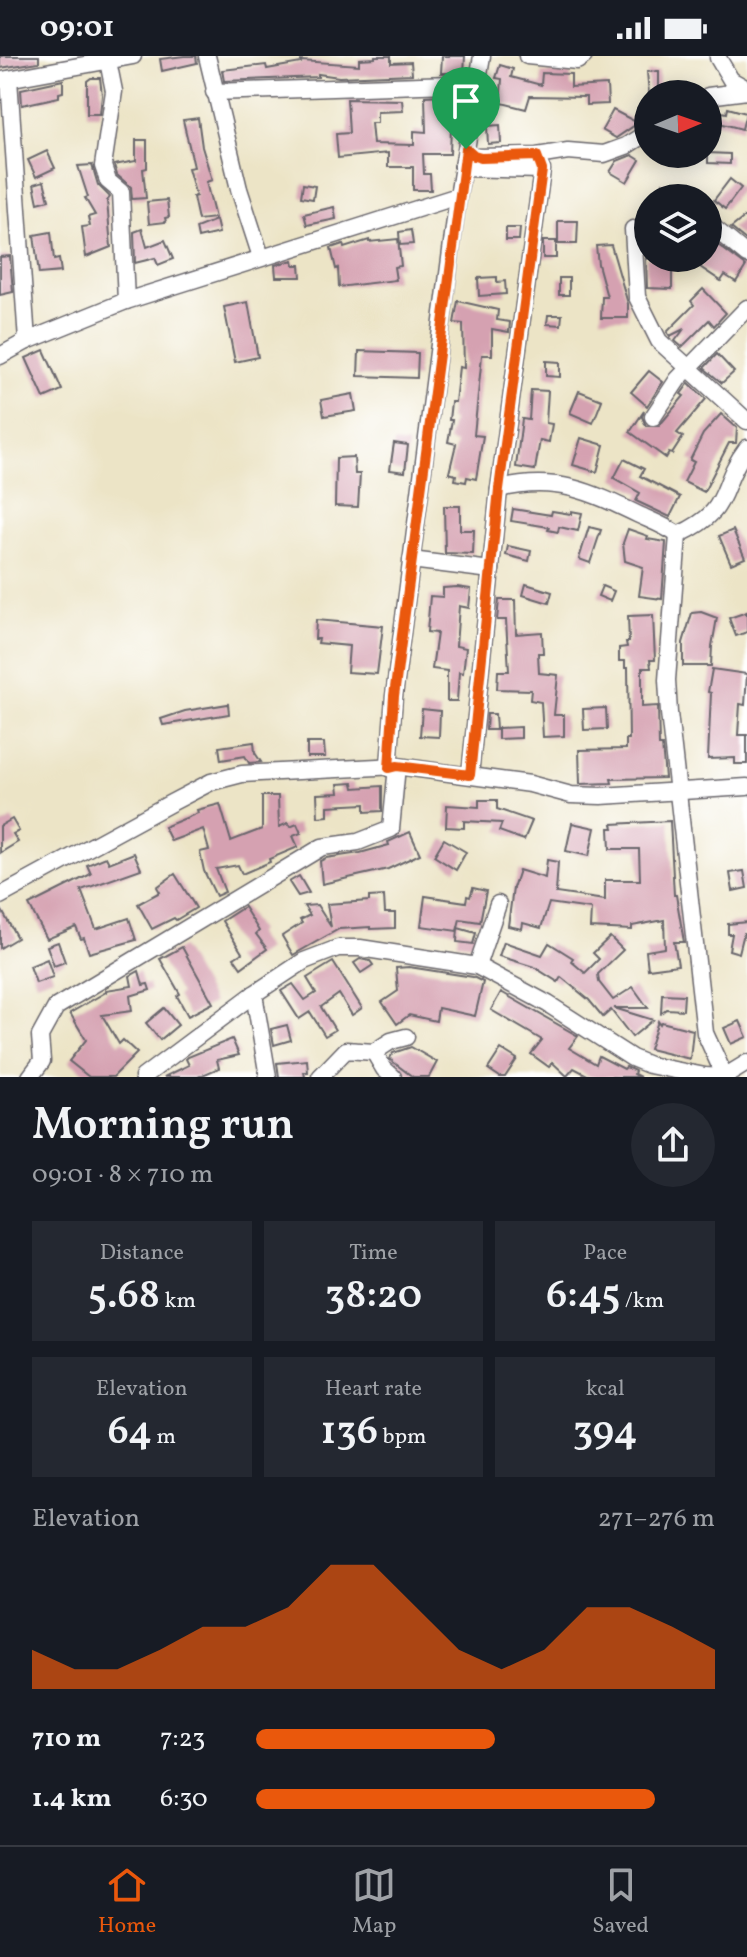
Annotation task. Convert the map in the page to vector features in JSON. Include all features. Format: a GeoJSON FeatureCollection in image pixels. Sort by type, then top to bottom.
{"type":"FeatureCollection","features":[{"type":"Feature","properties":{"kind":"street"},"geometry":{"type":"LineString","coordinates":[[27,341],[4,80],[133,56]]}},
{"type":"Feature","properties":{"kind":"street"},"geometry":{"type":"LineString","coordinates":[[207,56],[239,189],[261,257]]}},
{"type":"Feature","properties":{"kind":"street"},"geometry":{"type":"LineString","coordinates":[[462,168],[474,164],[482,56]]}},
{"type":"Feature","properties":{"kind":"street"},"geometry":{"type":"LineString","coordinates":[[527,56],[577,61],[584,56]]}},
{"type":"Feature","properties":{"kind":"street"},"geometry":{"type":"LineString","coordinates":[[718,58],[731,80],[747,90]]}},
{"type":"Feature","properties":{"kind":"street"},"geometry":{"type":"LineString","coordinates":[[108,61],[114,91],[103,166],[108,181],[121,192],[126,301]]}},
{"type":"Feature","properties":{"kind":"street"},"geometry":{"type":"LineString","coordinates":[[214,92],[479,83]]}},
{"type":"Feature","properties":{"kind":"street"},"geometry":{"type":"LineString","coordinates":[[722,94],[747,90]]}},
{"type":"Feature","properties":{"kind":"street"},"geometry":{"type":"LineString","coordinates":[[462,168],[543,160],[568,151],[604,154],[634,141]]}},
{"type":"Feature","properties":{"kind":"street"},"geometry":{"type":"LineString","coordinates":[[473,153],[543,160]]}},
{"type":"Feature","properties":{"kind":"street"},"geometry":{"type":"LineString","coordinates":[[470,775],[499,489],[543,160]]}},
{"type":"Feature","properties":{"kind":"street"},"geometry":{"type":"LineString","coordinates":[[30,1077],[42,1061],[40,1036],[56,1007],[322,847],[358,842],[391,829],[394,696],[462,168]]}},
{"type":"Feature","properties":{"kind":"street"},"geometry":{"type":"LineString","coordinates":[[0,356],[27,341],[126,301],[458,196]]}},
{"type":"Feature","properties":{"kind":"street"},"geometry":{"type":"LineString","coordinates":[[633,229],[637,297],[659,341],[747,421]]}},
{"type":"Feature","properties":{"kind":"street"},"geometry":{"type":"LineString","coordinates":[[722,234],[747,255]]}},
{"type":"Feature","properties":{"kind":"street"},"geometry":{"type":"LineString","coordinates":[[653,417],[678,379],[747,308]]}},
{"type":"Feature","properties":{"kind":"street"},"geometry":{"type":"LineString","coordinates":[[678,535],[696,527],[714,512],[725,497],[737,461],[747,448]]}},
{"type":"Feature","properties":{"kind":"street"},"geometry":{"type":"LineString","coordinates":[[499,489],[519,484],[564,484],[595,494],[678,535]]}},
{"type":"Feature","properties":{"kind":"street"},"geometry":{"type":"LineString","coordinates":[[678,535],[667,680],[705,1033],[724,1077]]}},
{"type":"Feature","properties":{"kind":"street"},"geometry":{"type":"LineString","coordinates":[[411,560],[491,570]]}},
{"type":"Feature","properties":{"kind":"street"},"geometry":{"type":"LineString","coordinates":[[0,896],[211,782],[242,774],[270,770],[393,767],[530,784],[571,795],[601,796],[747,787]]}},
{"type":"Feature","properties":{"kind":"street"},"geometry":{"type":"LineString","coordinates":[[477,966],[498,904]]}},
{"type":"Feature","properties":{"kind":"street"},"geometry":{"type":"LineString","coordinates":[[143,1077],[160,1072],[254,994],[304,961],[338,948],[379,949],[477,966],[548,1004],[569,1020],[649,1065],[724,1077],[747,1063]]}},
{"type":"Feature","properties":{"kind":"street"},"geometry":{"type":"LineString","coordinates":[[254,994],[268,1077]]}},
{"type":"Feature","properties":{"kind":"street"},"geometry":{"type":"LineString","coordinates":[[320,1077],[346,1050],[374,1052],[391,1041],[406,1037]]}},
{"type":"Feature","properties":{"kind":"street"},"geometry":{"type":"LineString","coordinates":[[374,1052],[393,1077]]}},
{"type":"Feature","properties":{"kind":"building"},"geometry":{"type":"Polygon","coordinates":[[[0,56],[39,56],[39,62],[0,68],[0,56]]]}},
{"type":"Feature","properties":{"kind":"building"},"geometry":{"type":"Polygon","coordinates":[[[196,56],[197,63],[162,71],[160,59],[196,56]]]}},
{"type":"Feature","properties":{"kind":"building"},"geometry":{"type":"Polygon","coordinates":[[[391,56],[391,63],[411,62],[412,74],[339,77],[318,74],[318,77],[224,81],[222,70],[266,65],[267,69],[301,61],[359,65],[359,59],[391,56]]]}},
{"type":"Feature","properties":{"kind":"building"},"geometry":{"type":"Polygon","coordinates":[[[442,56],[465,56],[464,73],[441,73],[442,56]]]}},
{"type":"Feature","properties":{"kind":"building"},"geometry":{"type":"Polygon","coordinates":[[[500,65],[513,69],[511,77],[541,85],[542,73],[571,74],[571,87],[607,85],[608,104],[586,105],[586,97],[530,96],[526,109],[486,99],[487,93],[501,93],[502,79],[496,78],[500,65]]]}},
{"type":"Feature","properties":{"kind":"building"},"geometry":{"type":"Polygon","coordinates":[[[659,71],[659,80],[648,80],[647,72],[659,71]]]}},
{"type":"Feature","properties":{"kind":"building"},"geometry":{"type":"Polygon","coordinates":[[[100,78],[100,114],[87,114],[87,81],[100,78]]]}},
{"type":"Feature","properties":{"kind":"building"},"geometry":{"type":"Polygon","coordinates":[[[63,80],[63,92],[59,93],[59,97],[22,105],[21,89],[63,80]]]}},
{"type":"Feature","properties":{"kind":"building"},"geometry":{"type":"Polygon","coordinates":[[[443,95],[443,98],[452,98],[450,154],[423,154],[424,174],[430,174],[431,190],[413,190],[413,167],[388,167],[388,153],[338,158],[336,134],[349,133],[347,99],[402,100],[403,111],[377,112],[377,123],[371,123],[373,144],[414,145],[414,131],[426,132],[425,96],[443,95]]]}},
{"type":"Feature","properties":{"kind":"building"},"geometry":{"type":"Polygon","coordinates":[[[728,108],[746,113],[742,129],[722,124],[722,112],[727,113],[728,108]]]}},
{"type":"Feature","properties":{"kind":"building"},"geometry":{"type":"Polygon","coordinates":[[[613,110],[634,121],[634,126],[616,138],[602,130],[613,110]]]}},
{"type":"Feature","properties":{"kind":"building"},"geometry":{"type":"Polygon","coordinates":[[[198,118],[202,147],[212,180],[206,182],[215,218],[198,220],[193,197],[196,196],[188,168],[194,167],[183,120],[198,118]]]}},
{"type":"Feature","properties":{"kind":"building"},"geometry":{"type":"Polygon","coordinates":[[[500,125],[501,143],[488,144],[487,126],[500,125]]]}},
{"type":"Feature","properties":{"kind":"building"},"geometry":{"type":"Polygon","coordinates":[[[136,140],[147,140],[147,168],[143,169],[146,198],[132,199],[131,187],[117,175],[114,165],[136,161],[136,140]]]}},
{"type":"Feature","properties":{"kind":"building"},"geometry":{"type":"Polygon","coordinates":[[[47,151],[55,168],[36,177],[28,160],[47,151]]]}},
{"type":"Feature","properties":{"kind":"building"},"geometry":{"type":"Polygon","coordinates":[[[722,154],[730,154],[730,164],[722,164],[722,154]]]}},
{"type":"Feature","properties":{"kind":"building"},"geometry":{"type":"Polygon","coordinates":[[[634,156],[635,168],[627,182],[610,172],[617,161],[634,156]]]}},
{"type":"Feature","properties":{"kind":"building"},"geometry":{"type":"Polygon","coordinates":[[[92,165],[98,185],[110,197],[107,201],[111,247],[86,257],[82,227],[90,226],[88,217],[95,215],[85,198],[88,197],[78,166],[92,165]]]}},
{"type":"Feature","properties":{"kind":"building"},"geometry":{"type":"Polygon","coordinates":[[[730,179],[741,188],[725,209],[722,207],[722,190],[730,179]]]}},
{"type":"Feature","properties":{"kind":"building"},"geometry":{"type":"Polygon","coordinates":[[[44,181],[49,200],[38,203],[34,184],[44,181]]]}},
{"type":"Feature","properties":{"kind":"building"},"geometry":{"type":"Polygon","coordinates":[[[303,184],[315,186],[313,199],[301,197],[303,184]]]}},
{"type":"Feature","properties":{"kind":"building"},"geometry":{"type":"Polygon","coordinates":[[[167,200],[169,217],[165,218],[166,222],[149,224],[147,202],[167,200]]]}},
{"type":"Feature","properties":{"kind":"building"},"geometry":{"type":"Polygon","coordinates":[[[334,207],[336,219],[307,225],[304,214],[334,207]]]}},
{"type":"Feature","properties":{"kind":"building"},"geometry":{"type":"Polygon","coordinates":[[[747,215],[747,241],[731,228],[747,215]]]}},
{"type":"Feature","properties":{"kind":"building"},"geometry":{"type":"Polygon","coordinates":[[[216,220],[219,233],[198,238],[196,228],[216,220]]]}},
{"type":"Feature","properties":{"kind":"building"},"geometry":{"type":"Polygon","coordinates":[[[558,221],[578,221],[577,244],[558,244],[558,221]]]}},
{"type":"Feature","properties":{"kind":"building"},"geometry":{"type":"Polygon","coordinates":[[[506,228],[520,228],[519,240],[506,240],[506,228]]]}},
{"type":"Feature","properties":{"kind":"building"},"geometry":{"type":"Polygon","coordinates":[[[142,229],[147,247],[165,240],[173,259],[158,265],[155,258],[135,263],[134,232],[142,229]]]}},
{"type":"Feature","properties":{"kind":"building"},"geometry":{"type":"Polygon","coordinates":[[[411,230],[413,244],[400,245],[399,232],[411,230]]]}},
{"type":"Feature","properties":{"kind":"building"},"geometry":{"type":"Polygon","coordinates":[[[51,232],[54,260],[59,259],[61,272],[39,274],[34,235],[51,232]]]}},
{"type":"Feature","properties":{"kind":"building"},"geometry":{"type":"Polygon","coordinates":[[[398,239],[401,266],[394,267],[396,280],[339,287],[338,268],[331,248],[343,244],[344,248],[369,240],[398,239]]]}},
{"type":"Feature","properties":{"kind":"building"},"geometry":{"type":"Polygon","coordinates":[[[543,241],[556,241],[556,258],[543,258],[543,241]]]}},
{"type":"Feature","properties":{"kind":"building"},"geometry":{"type":"Polygon","coordinates":[[[611,245],[628,304],[628,318],[601,318],[602,297],[607,297],[596,246],[611,245]]]}},
{"type":"Feature","properties":{"kind":"building"},"geometry":{"type":"Polygon","coordinates":[[[722,248],[746,266],[736,282],[725,275],[721,281],[708,272],[722,272],[722,248]]]}},
{"type":"Feature","properties":{"kind":"building"},"geometry":{"type":"Polygon","coordinates":[[[10,256],[13,292],[0,295],[0,257],[10,256]]]}},
{"type":"Feature","properties":{"kind":"building"},"geometry":{"type":"Polygon","coordinates":[[[293,260],[294,265],[300,265],[301,277],[276,277],[275,265],[293,260]]]}},
{"type":"Feature","properties":{"kind":"building"},"geometry":{"type":"Polygon","coordinates":[[[646,272],[672,272],[672,289],[647,288],[646,272]]]}},
{"type":"Feature","properties":{"kind":"building"},"geometry":{"type":"Polygon","coordinates":[[[497,277],[497,282],[505,281],[506,294],[479,296],[478,278],[497,277]]]}},
{"type":"Feature","properties":{"kind":"building"},"geometry":{"type":"Polygon","coordinates":[[[559,278],[569,278],[569,295],[559,295],[559,278]]]}},
{"type":"Feature","properties":{"kind":"building"},"geometry":{"type":"Polygon","coordinates":[[[703,289],[726,313],[714,326],[709,320],[682,347],[675,341],[684,329],[670,336],[667,332],[694,305],[691,301],[703,289]]]}},
{"type":"Feature","properties":{"kind":"building"},"geometry":{"type":"Polygon","coordinates":[[[458,301],[498,310],[497,320],[510,322],[509,332],[492,329],[492,355],[482,355],[474,435],[483,436],[476,479],[467,477],[466,482],[455,480],[456,475],[449,473],[456,444],[448,442],[451,402],[455,402],[459,367],[464,368],[463,324],[454,323],[458,301]]]}},
{"type":"Feature","properties":{"kind":"building"},"geometry":{"type":"Polygon","coordinates":[[[248,302],[258,357],[235,362],[224,307],[248,302]]]}},
{"type":"Feature","properties":{"kind":"building"},"geometry":{"type":"Polygon","coordinates":[[[548,315],[562,315],[561,325],[547,324],[548,315]]]}},
{"type":"Feature","properties":{"kind":"building"},"geometry":{"type":"Polygon","coordinates":[[[44,350],[62,390],[44,398],[26,358],[44,350]]]}},
{"type":"Feature","properties":{"kind":"building"},"geometry":{"type":"Polygon","coordinates":[[[359,351],[418,353],[417,378],[358,376],[359,351]]]}},
{"type":"Feature","properties":{"kind":"building"},"geometry":{"type":"Polygon","coordinates":[[[717,354],[734,372],[722,383],[704,368],[717,354]]]}},
{"type":"Feature","properties":{"kind":"building"},"geometry":{"type":"Polygon","coordinates":[[[546,361],[560,362],[560,377],[546,376],[546,361]]]}},
{"type":"Feature","properties":{"kind":"building"},"geometry":{"type":"Polygon","coordinates":[[[649,371],[663,382],[647,406],[631,392],[649,371]]]}},
{"type":"Feature","properties":{"kind":"building"},"geometry":{"type":"Polygon","coordinates":[[[689,383],[706,399],[677,433],[683,437],[666,458],[630,432],[644,411],[642,417],[646,426],[659,426],[684,396],[681,394],[689,383]]]}},
{"type":"Feature","properties":{"kind":"building"},"geometry":{"type":"Polygon","coordinates":[[[531,390],[548,391],[546,423],[552,424],[549,442],[540,440],[535,470],[516,467],[522,419],[529,420],[531,390]]]}},
{"type":"Feature","properties":{"kind":"building"},"geometry":{"type":"Polygon","coordinates":[[[579,391],[602,400],[593,423],[570,413],[579,391]]]}},
{"type":"Feature","properties":{"kind":"building"},"geometry":{"type":"Polygon","coordinates":[[[353,394],[356,411],[324,416],[321,400],[353,394]]]}},
{"type":"Feature","properties":{"kind":"building"},"geometry":{"type":"Polygon","coordinates":[[[721,414],[737,428],[736,443],[729,443],[704,492],[684,482],[694,462],[690,460],[703,434],[721,414]]]}},
{"type":"Feature","properties":{"kind":"building"},"geometry":{"type":"Polygon","coordinates":[[[581,438],[604,445],[597,472],[573,465],[581,438]]]}},
{"type":"Feature","properties":{"kind":"building"},"geometry":{"type":"Polygon","coordinates":[[[394,443],[408,445],[405,472],[390,470],[394,443]]]}},
{"type":"Feature","properties":{"kind":"building"},"geometry":{"type":"Polygon","coordinates":[[[354,457],[355,474],[360,474],[358,507],[335,506],[336,458],[354,457]]]}},
{"type":"Feature","properties":{"kind":"building"},"geometry":{"type":"Polygon","coordinates":[[[624,459],[644,469],[640,476],[680,497],[670,517],[636,501],[640,493],[614,478],[624,459]]]}},
{"type":"Feature","properties":{"kind":"building"},"geometry":{"type":"Polygon","coordinates":[[[444,506],[460,506],[460,530],[474,530],[473,554],[445,553],[444,506]]]}},
{"type":"Feature","properties":{"kind":"building"},"geometry":{"type":"Polygon","coordinates":[[[513,509],[551,515],[552,511],[582,513],[578,531],[559,527],[558,532],[548,530],[549,527],[511,521],[513,509]]]}},
{"type":"Feature","properties":{"kind":"building"},"geometry":{"type":"Polygon","coordinates":[[[589,527],[601,530],[590,563],[579,559],[589,527]]]}},
{"type":"Feature","properties":{"kind":"building"},"geometry":{"type":"Polygon","coordinates":[[[628,529],[648,536],[647,539],[666,542],[662,599],[639,596],[643,567],[625,561],[623,543],[628,529]]]}},
{"type":"Feature","properties":{"kind":"building"},"geometry":{"type":"Polygon","coordinates":[[[733,530],[745,558],[731,564],[719,536],[733,530]]]}},
{"type":"Feature","properties":{"kind":"building"},"geometry":{"type":"Polygon","coordinates":[[[508,546],[531,551],[529,561],[506,555],[508,546]]]}},
{"type":"Feature","properties":{"kind":"building"},"geometry":{"type":"Polygon","coordinates":[[[526,584],[552,592],[549,603],[523,595],[526,584]]]}},
{"type":"Feature","properties":{"kind":"building"},"geometry":{"type":"Polygon","coordinates":[[[602,586],[614,591],[610,601],[598,596],[602,586]]]}},
{"type":"Feature","properties":{"kind":"building"},"geometry":{"type":"Polygon","coordinates":[[[443,588],[471,589],[469,608],[459,606],[456,646],[466,648],[463,673],[459,672],[457,701],[447,701],[447,671],[432,669],[437,633],[427,632],[430,596],[443,597],[443,588]]]}},
{"type":"Feature","properties":{"kind":"building"},"geometry":{"type":"Polygon","coordinates":[[[499,600],[515,600],[516,634],[542,632],[543,653],[538,653],[539,673],[558,675],[554,715],[564,715],[564,736],[543,737],[541,702],[530,700],[531,690],[497,689],[498,671],[509,671],[506,620],[497,620],[499,600]]]}},
{"type":"Feature","properties":{"kind":"building"},"geometry":{"type":"Polygon","coordinates":[[[701,612],[717,618],[711,666],[683,666],[683,643],[692,613],[701,612]]]}},
{"type":"Feature","properties":{"kind":"building"},"geometry":{"type":"Polygon","coordinates":[[[747,612],[747,632],[736,636],[729,618],[747,612]]]}},
{"type":"Feature","properties":{"kind":"building"},"geometry":{"type":"Polygon","coordinates":[[[653,615],[655,660],[650,660],[651,668],[642,668],[642,707],[658,706],[659,746],[662,746],[665,778],[611,779],[612,783],[580,784],[579,750],[626,749],[626,739],[629,739],[628,668],[625,668],[625,661],[619,661],[619,648],[627,647],[626,642],[629,642],[628,616],[653,615]]]}},
{"type":"Feature","properties":{"kind":"building"},"geometry":{"type":"Polygon","coordinates":[[[316,620],[383,626],[377,674],[347,672],[349,646],[318,643],[319,639],[315,639],[316,620]]]}},
{"type":"Feature","properties":{"kind":"building"},"geometry":{"type":"Polygon","coordinates":[[[712,669],[747,674],[745,705],[740,704],[738,735],[747,735],[747,764],[735,764],[735,758],[708,759],[711,693],[708,692],[712,669]]]}},
{"type":"Feature","properties":{"kind":"building"},"geometry":{"type":"Polygon","coordinates":[[[228,704],[229,714],[163,725],[161,719],[185,711],[228,704]]]}},
{"type":"Feature","properties":{"kind":"building"},"geometry":{"type":"Polygon","coordinates":[[[606,708],[607,729],[584,730],[583,709],[606,708]]]}},
{"type":"Feature","properties":{"kind":"building"},"geometry":{"type":"Polygon","coordinates":[[[422,709],[440,711],[439,737],[420,736],[422,709]]]}},
{"type":"Feature","properties":{"kind":"building"},"geometry":{"type":"Polygon","coordinates":[[[487,714],[495,714],[496,730],[486,730],[487,714]]]}},
{"type":"Feature","properties":{"kind":"building"},"geometry":{"type":"Polygon","coordinates":[[[521,727],[521,738],[498,739],[498,728],[521,727]]]}},
{"type":"Feature","properties":{"kind":"building"},"geometry":{"type":"Polygon","coordinates":[[[254,742],[255,753],[261,762],[249,763],[245,756],[221,760],[219,747],[254,742]]]}},
{"type":"Feature","properties":{"kind":"building"},"geometry":{"type":"Polygon","coordinates":[[[307,743],[324,743],[325,757],[307,757],[307,743]]]}},
{"type":"Feature","properties":{"kind":"building"},"geometry":{"type":"Polygon","coordinates":[[[353,783],[354,788],[382,786],[382,811],[365,812],[365,804],[328,806],[328,816],[318,817],[317,794],[339,793],[338,784],[353,783]]]}},
{"type":"Feature","properties":{"kind":"building"},"geometry":{"type":"Polygon","coordinates":[[[262,796],[278,796],[279,827],[288,823],[290,827],[297,824],[301,833],[293,836],[298,847],[242,874],[238,865],[216,869],[225,892],[216,896],[204,871],[200,852],[209,850],[203,829],[171,841],[164,827],[198,813],[197,810],[220,804],[231,841],[262,829],[262,796]]]}},
{"type":"Feature","properties":{"kind":"building"},"geometry":{"type":"Polygon","coordinates":[[[479,800],[497,800],[497,809],[532,821],[524,840],[499,831],[502,823],[464,821],[464,828],[446,827],[447,805],[479,807],[479,800]]]}},
{"type":"Feature","properties":{"kind":"building"},"geometry":{"type":"Polygon","coordinates":[[[12,819],[19,831],[13,834],[18,842],[0,853],[0,826],[12,819]]]}},
{"type":"Feature","properties":{"kind":"building"},"geometry":{"type":"Polygon","coordinates":[[[670,821],[674,895],[684,942],[674,942],[678,965],[648,969],[646,951],[665,948],[664,920],[632,926],[632,930],[590,928],[591,909],[549,903],[541,928],[523,923],[522,929],[508,926],[513,888],[519,870],[545,878],[547,860],[558,862],[556,893],[605,900],[605,880],[640,880],[639,849],[610,849],[609,828],[613,828],[612,824],[670,821]]]}},
{"type":"Feature","properties":{"kind":"building"},"geometry":{"type":"Polygon","coordinates":[[[572,823],[595,828],[589,856],[566,851],[572,823]]]}},
{"type":"Feature","properties":{"kind":"building"},"geometry":{"type":"Polygon","coordinates":[[[410,832],[420,854],[388,869],[322,884],[320,861],[389,845],[388,842],[410,832]]]}},
{"type":"Feature","properties":{"kind":"building"},"geometry":{"type":"Polygon","coordinates":[[[444,839],[466,852],[456,870],[434,856],[444,839]]]}},
{"type":"Feature","properties":{"kind":"building"},"geometry":{"type":"Polygon","coordinates":[[[134,853],[141,869],[81,890],[96,929],[129,918],[136,940],[89,953],[76,927],[47,939],[29,905],[91,874],[87,865],[106,857],[109,863],[134,853]]]}},
{"type":"Feature","properties":{"kind":"building"},"geometry":{"type":"Polygon","coordinates":[[[744,871],[747,888],[733,891],[730,873],[744,871]]]}},
{"type":"Feature","properties":{"kind":"building"},"geometry":{"type":"Polygon","coordinates":[[[175,874],[196,908],[152,929],[138,904],[160,892],[157,887],[175,874]]]}},
{"type":"Feature","properties":{"kind":"building"},"geometry":{"type":"Polygon","coordinates":[[[299,876],[309,893],[298,896],[289,882],[299,876]]]}},
{"type":"Feature","properties":{"kind":"building"},"geometry":{"type":"Polygon","coordinates":[[[473,888],[486,891],[480,922],[460,919],[457,931],[421,926],[425,896],[466,902],[473,888]]]}},
{"type":"Feature","properties":{"kind":"building"},"geometry":{"type":"Polygon","coordinates":[[[384,896],[385,913],[395,913],[395,928],[339,929],[293,955],[282,936],[310,915],[304,906],[317,905],[331,927],[327,904],[369,901],[369,897],[384,896]]]}},
{"type":"Feature","properties":{"kind":"building"},"geometry":{"type":"Polygon","coordinates":[[[0,907],[17,938],[0,948],[0,907]]]}},
{"type":"Feature","properties":{"kind":"building"},"geometry":{"type":"Polygon","coordinates":[[[244,907],[259,931],[256,934],[267,949],[241,968],[234,958],[242,953],[222,921],[244,907]]]}},
{"type":"Feature","properties":{"kind":"building"},"geometry":{"type":"Polygon","coordinates":[[[747,922],[747,933],[744,933],[739,953],[729,950],[732,934],[728,934],[728,924],[747,922]]]}},
{"type":"Feature","properties":{"kind":"building"},"geometry":{"type":"Polygon","coordinates":[[[458,928],[476,933],[473,944],[457,942],[458,928]]]}},
{"type":"Feature","properties":{"kind":"building"},"geometry":{"type":"Polygon","coordinates":[[[610,937],[623,950],[598,974],[599,982],[613,1000],[633,987],[648,1008],[614,1008],[653,1020],[632,1037],[611,1010],[603,1017],[589,1000],[561,977],[558,982],[534,967],[499,956],[504,942],[542,955],[549,943],[573,958],[571,961],[585,973],[599,959],[593,953],[610,937]]]}},
{"type":"Feature","properties":{"kind":"building"},"geometry":{"type":"Polygon","coordinates":[[[58,942],[65,962],[54,966],[47,946],[58,942]]]}},
{"type":"Feature","properties":{"kind":"building"},"geometry":{"type":"Polygon","coordinates":[[[182,947],[213,1003],[188,1016],[177,996],[180,994],[160,959],[182,947]]]}},
{"type":"Feature","properties":{"kind":"building"},"geometry":{"type":"Polygon","coordinates":[[[47,959],[53,977],[36,983],[30,966],[47,959]]]}},
{"type":"Feature","properties":{"kind":"building"},"geometry":{"type":"Polygon","coordinates":[[[360,959],[373,965],[361,973],[354,963],[360,959]]]}},
{"type":"Feature","properties":{"kind":"building"},"geometry":{"type":"Polygon","coordinates":[[[333,962],[362,1008],[352,1015],[339,994],[321,1007],[335,1030],[325,1036],[310,1012],[299,1019],[281,991],[293,984],[305,1000],[316,993],[307,978],[333,962]]]}},
{"type":"Feature","properties":{"kind":"building"},"geometry":{"type":"Polygon","coordinates":[[[409,967],[473,977],[483,982],[475,1016],[438,1008],[436,1021],[409,1015],[397,1024],[382,1002],[398,991],[396,968],[409,967]]]}},
{"type":"Feature","properties":{"kind":"building"},"geometry":{"type":"Polygon","coordinates":[[[139,971],[143,985],[148,984],[150,990],[130,996],[132,1011],[102,1015],[119,1044],[123,1040],[137,1053],[113,1077],[89,1077],[69,1061],[86,1040],[70,1013],[106,990],[132,986],[130,976],[139,971]]]}},
{"type":"Feature","properties":{"kind":"building"},"geometry":{"type":"Polygon","coordinates":[[[501,992],[578,1036],[569,1048],[596,1064],[599,1056],[635,1071],[634,1074],[640,1077],[591,1077],[574,1068],[567,1076],[552,1062],[549,1067],[531,1054],[542,1040],[491,1010],[501,992]]]}},
{"type":"Feature","properties":{"kind":"building"},"geometry":{"type":"Polygon","coordinates":[[[662,994],[684,995],[683,1010],[666,1009],[661,1013],[662,994]]]}},
{"type":"Feature","properties":{"kind":"building"},"geometry":{"type":"Polygon","coordinates":[[[164,1008],[178,1025],[160,1040],[146,1023],[164,1008]]]}},
{"type":"Feature","properties":{"kind":"building"},"geometry":{"type":"Polygon","coordinates":[[[658,1021],[660,1024],[693,1030],[690,1059],[649,1049],[658,1021]]]}},
{"type":"Feature","properties":{"kind":"building"},"geometry":{"type":"Polygon","coordinates":[[[740,1021],[747,1037],[731,1044],[724,1028],[740,1021]]]}},
{"type":"Feature","properties":{"kind":"building"},"geometry":{"type":"Polygon","coordinates":[[[287,1025],[291,1040],[274,1045],[271,1029],[287,1025]]]}},
{"type":"Feature","properties":{"kind":"building"},"geometry":{"type":"Polygon","coordinates":[[[232,1039],[239,1055],[217,1060],[219,1068],[198,1077],[164,1077],[189,1065],[188,1057],[232,1039]]]}},
{"type":"Feature","properties":{"kind":"building"},"geometry":{"type":"Polygon","coordinates":[[[411,1047],[437,1062],[429,1077],[413,1077],[390,1058],[393,1053],[411,1047]]]}},
{"type":"Feature","properties":{"kind":"building"},"geometry":{"type":"Polygon","coordinates":[[[501,1049],[517,1059],[505,1077],[488,1069],[501,1049]]]}},
{"type":"Feature","properties":{"kind":"building"},"geometry":{"type":"Polygon","coordinates":[[[307,1060],[305,1077],[279,1077],[277,1063],[307,1060]]]}},
{"type":"Feature","properties":{"kind":"route"},"geometry":{"type":"LineString","coordinates":[[466,149],[481,158],[537,156],[542,170],[499,489],[470,775],[397,766],[389,768],[394,696],[466,149]]}}]}
